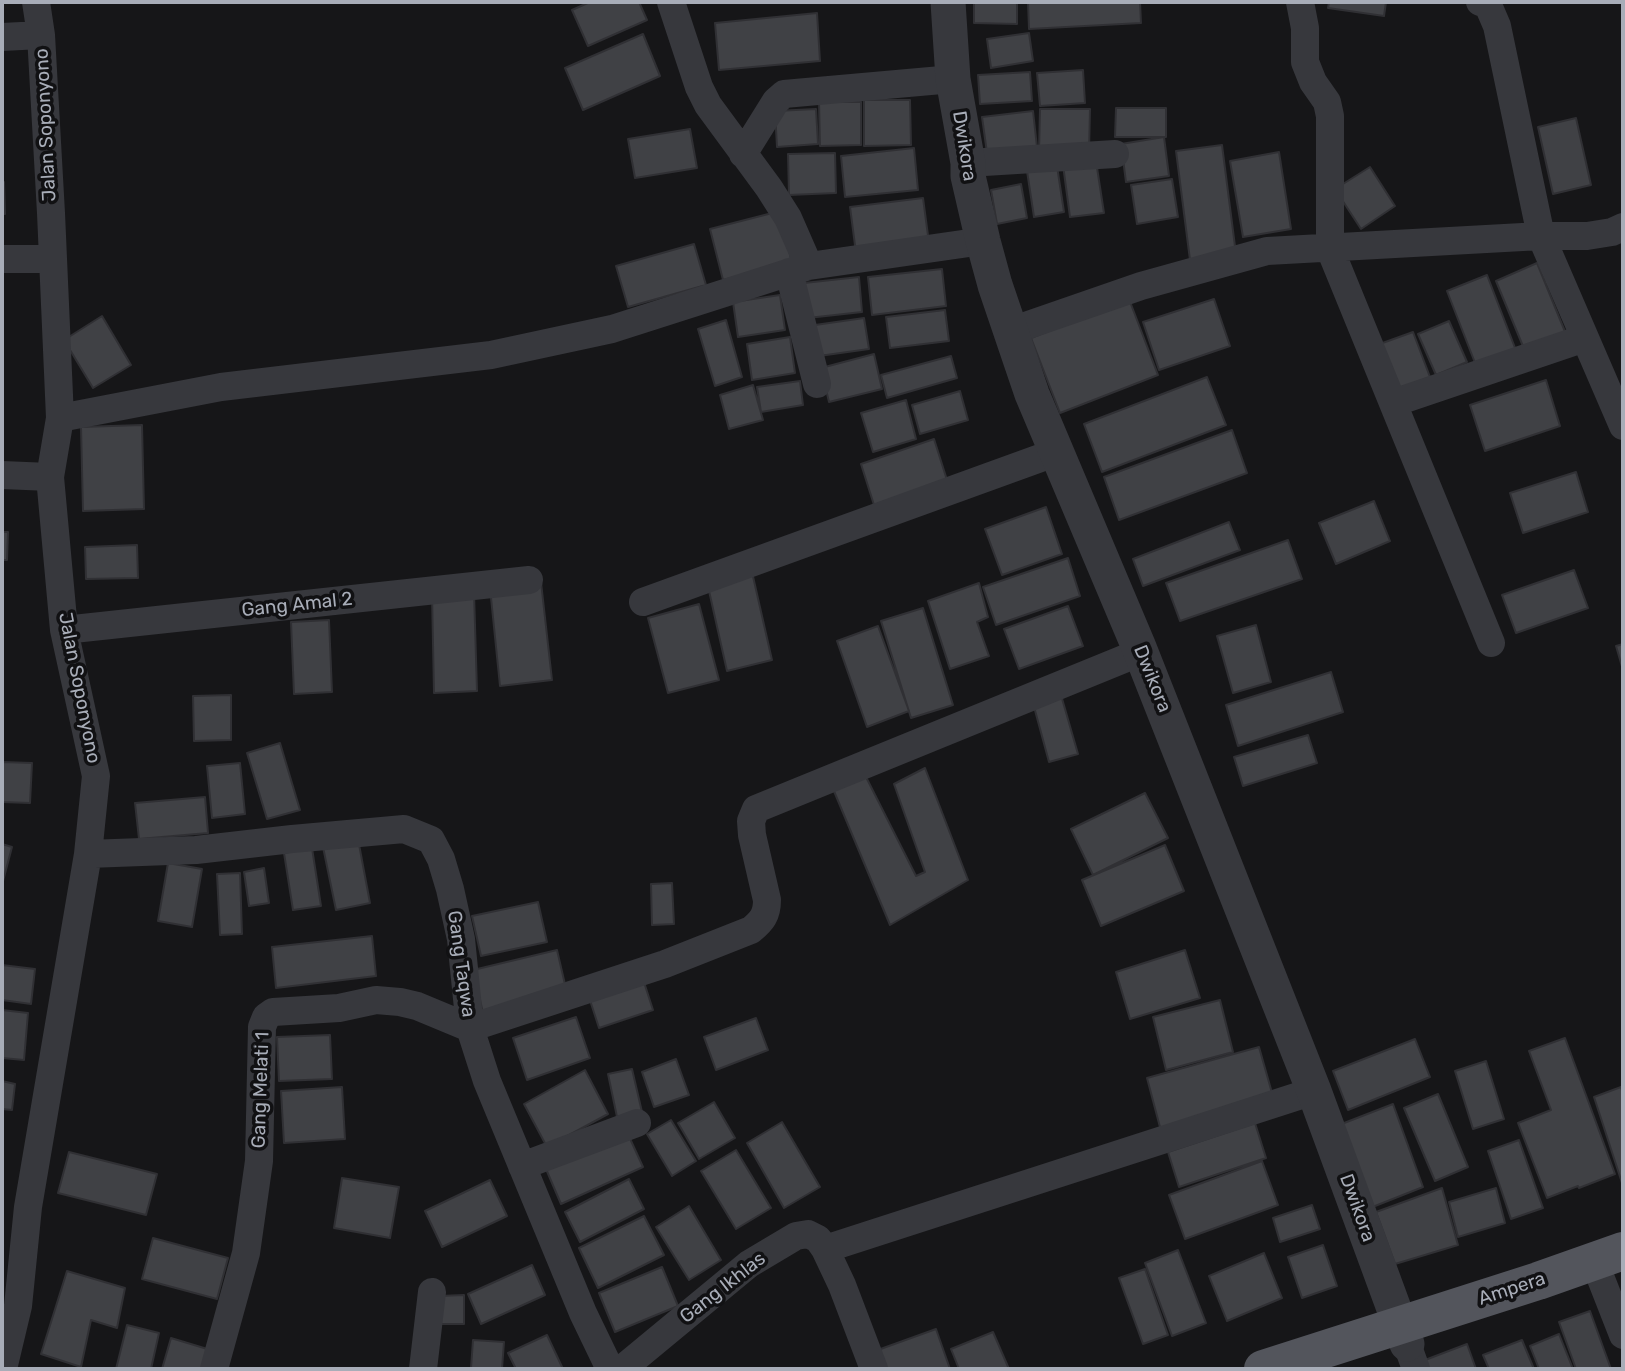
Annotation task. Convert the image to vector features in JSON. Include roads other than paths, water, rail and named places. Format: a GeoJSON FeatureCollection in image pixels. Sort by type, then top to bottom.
{"type":"FeatureCollection","features":[{"type":"Feature","properties":{"kind":"main road","name":"Ampera"},"geometry":{"type":"LineString","coordinates":[[1408,1346],[1538,1281],[1611,1268]]}},
{"type":"Feature","properties":{"kind":"main road"},"geometry":{"type":"LineString","coordinates":[[1264,1369],[1408,1346]]}},
{"type":"Feature","properties":{"kind":"main road"},"geometry":{"type":"LineString","coordinates":[[1325,1369],[1408,1346]]}},
{"type":"Feature","properties":{"kind":"street","name":"Jalan Soponyono"},"geometry":{"type":"LineString","coordinates":[[3,1369],[18,1306],[28,1207],[88,854],[96,776],[64,630],[50,477],[60,418],[41,35],[36,2]]}},
{"type":"Feature","properties":{"kind":"street"},"geometry":{"type":"LineString","coordinates":[[671,2],[699,87],[708,106],[788,218],[817,384]]}},
{"type":"Feature","properties":{"kind":"street","name":"Dwikora"},"geometry":{"type":"LineString","coordinates":[[948,2],[953,79],[968,176],[983,241],[1032,394],[1141,652],[1314,1091],[1408,1346]]}},
{"type":"Feature","properties":{"kind":"street"},"geometry":{"type":"LineString","coordinates":[[1300,2],[1305,28],[1305,62],[1313,82],[1327,103],[1329,116],[1330,248],[1491,643]]}},
{"type":"Feature","properties":{"kind":"street"},"geometry":{"type":"LineString","coordinates":[[1480,2],[1488,5],[1497,26],[1541,236],[1623,426]]}},
{"type":"Feature","properties":{"kind":"street"},"geometry":{"type":"LineString","coordinates":[[2,37],[41,35]]}},
{"type":"Feature","properties":{"kind":"street"},"geometry":{"type":"LineString","coordinates":[[743,153],[776,101],[784,94],[953,79]]}},
{"type":"Feature","properties":{"kind":"street"},"geometry":{"type":"LineString","coordinates":[[968,163],[1115,155]]}},
{"type":"Feature","properties":{"kind":"street"},"geometry":{"type":"LineString","coordinates":[[1011,331],[1140,286],[1267,251],[1541,236],[1587,236],[1612,232],[1623,227]]}},
{"type":"Feature","properties":{"kind":"street"},"geometry":{"type":"LineString","coordinates":[[60,418],[221,387],[491,355],[612,329],[799,269],[983,241]]}},
{"type":"Feature","properties":{"kind":"street"},"geometry":{"type":"LineString","coordinates":[[2,259],[53,259]]}},
{"type":"Feature","properties":{"kind":"street"},"geometry":{"type":"LineString","coordinates":[[1393,403],[1585,338]]}},
{"type":"Feature","properties":{"kind":"street"},"geometry":{"type":"LineString","coordinates":[[643,602],[1057,452]]}},
{"type":"Feature","properties":{"kind":"street"},"geometry":{"type":"LineString","coordinates":[[2,475],[50,477]]}},
{"type":"Feature","properties":{"kind":"street","name":"Gang Amal 2"},"geometry":{"type":"LineString","coordinates":[[64,630],[529,580]]}},
{"type":"Feature","properties":{"kind":"street"},"geometry":{"type":"LineString","coordinates":[[470,1028],[665,964],[751,930],[761,922],[767,911],[767,900],[752,835],[751,821],[757,809],[1141,652]]}},
{"type":"Feature","properties":{"kind":"street","name":"Gang Taqwa"},"geometry":{"type":"LineString","coordinates":[[88,854],[196,850],[404,829],[431,840],[441,859],[450,889],[461,939],[470,1028],[487,1081],[583,1313],[610,1369]]}},
{"type":"Feature","properties":{"kind":"street","name":"Gang Melati 1"},"geometry":{"type":"LineString","coordinates":[[214,1369],[246,1253],[259,1161],[262,1027],[266,1017],[273,1012],[339,1008],[376,1000],[417,1006],[470,1028]]}},
{"type":"Feature","properties":{"kind":"street"},"geometry":{"type":"LineString","coordinates":[[874,1369],[842,1285],[825,1249],[1314,1091]]}},
{"type":"Feature","properties":{"kind":"street"},"geometry":{"type":"LineString","coordinates":[[522,1166],[637,1124]]}},
{"type":"Feature","properties":{"kind":"street","name":"Gang Ikhlas"},"geometry":{"type":"LineString","coordinates":[[622,1369],[749,1264],[796,1236],[808,1234],[818,1239],[825,1249]]}},
{"type":"Feature","properties":{"kind":"street"},"geometry":{"type":"LineString","coordinates":[[1611,1268],[1623,1335]]}},
{"type":"Feature","properties":{"kind":"street"},"geometry":{"type":"LineString","coordinates":[[423,1369],[432,1292]]}}]}
